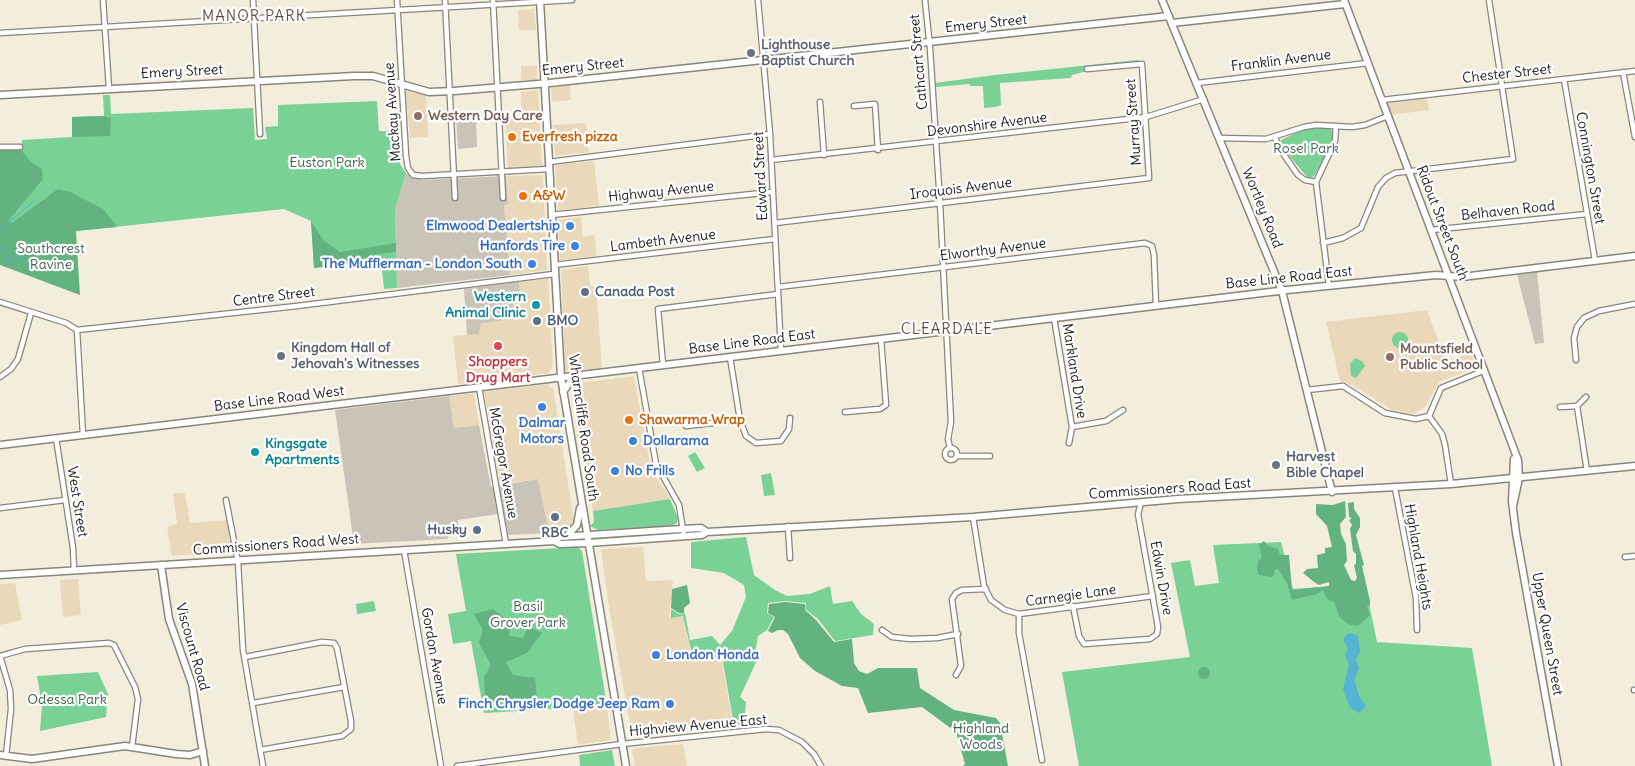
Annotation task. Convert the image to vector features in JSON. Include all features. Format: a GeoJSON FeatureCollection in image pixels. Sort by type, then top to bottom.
{"type":"FeatureCollection","features":[{"type":"Feature","properties":{"kind":"street"},"geometry":{"type":"LineString","coordinates":[[103,0],[109,88]]}},
{"type":"Feature","properties":{"kind":"street"},"geometry":{"type":"LineString","coordinates":[[253,0],[260,134]]}},
{"type":"Feature","properties":{"kind":"street","name":"Mackay Avenue"},"geometry":{"type":"LineString","coordinates":[[397,0],[408,168],[413,175],[549,169]]}},
{"type":"Feature","properties":{"kind":"street"},"geometry":{"type":"LineString","coordinates":[[445,0],[455,198]]}},
{"type":"Feature","properties":{"kind":"street"},"geometry":{"type":"LineString","coordinates":[[493,0],[502,198]]}},
{"type":"Feature","properties":{"kind":"street"},"geometry":{"type":"LineString","coordinates":[[0,33],[445,9],[572,0]]}},
{"type":"Feature","properties":{"kind":"street","name":"Edward Street"},"geometry":{"type":"LineString","coordinates":[[758,0],[765,60],[770,134],[781,351]]}},
{"type":"Feature","properties":{"kind":"street","name":"Cathcart Street"},"geometry":{"type":"LineString","coordinates":[[924,0],[930,43],[937,142],[946,331]]}},
{"type":"Feature","properties":{"kind":"street","name":"Wortley Road"},"geometry":{"type":"LineString","coordinates":[[1162,0],[1282,291],[1332,492]]}},
{"type":"Feature","properties":{"kind":"street"},"geometry":{"type":"LineString","coordinates":[[1323,243],[1343,238],[1361,228],[1378,187],[1386,178],[1395,173],[1409,173],[1513,158],[1488,0]]}},
{"type":"Feature","properties":{"kind":"street","name":"Wharncliffe Road South"},"geometry":{"type":"LineString","coordinates":[[540,2],[561,377],[626,766]]}},
{"type":"Feature","properties":{"kind":"street"},"geometry":{"type":"LineString","coordinates":[[1172,23],[1345,2]]}},
{"type":"Feature","properties":{"kind":"street","name":"Ridout Street South"},"geometry":{"type":"LineString","coordinates":[[1345,2],[1515,456],[1517,478]]}},
{"type":"Feature","properties":{"kind":"street","name":"Emery Street"},"geometry":{"type":"LineString","coordinates":[[0,95],[363,76],[430,92],[497,88],[1169,16]]}},
{"type":"Feature","properties":{"kind":"street","name":"Franklin Avenue"},"geometry":{"type":"LineString","coordinates":[[1197,82],[1368,63]]}},
{"type":"Feature","properties":{"kind":"street","name":"Murray Street"},"geometry":{"type":"LineString","coordinates":[[1086,69],[1142,64],[1149,178]]}},
{"type":"Feature","properties":{"kind":"street","name":"Chester Street"},"geometry":{"type":"LineString","coordinates":[[1382,100],[1635,71]]}},
{"type":"Feature","properties":{"kind":"street"},"geometry":{"type":"LineString","coordinates":[[1623,72],[1634,133]]}},
{"type":"Feature","properties":{"kind":"street","name":"Connington Street"},"geometry":{"type":"LineString","coordinates":[[1564,79],[1595,260]]}},
{"type":"Feature","properties":{"kind":"street","name":"Devonshire Avenue"},"geometry":{"type":"LineString","coordinates":[[771,160],[878,150],[1146,117],[1204,100]]}},
{"type":"Feature","properties":{"kind":"street"},"geometry":{"type":"LineString","coordinates":[[820,102],[824,155]]}},
{"type":"Feature","properties":{"kind":"street"},"geometry":{"type":"LineString","coordinates":[[854,106],[875,104],[878,150]]}},
{"type":"Feature","properties":{"kind":"street"},"geometry":{"type":"LineString","coordinates":[[1220,138],[1275,138],[1304,127],[1365,125],[1388,116]]}},
{"type":"Feature","properties":{"kind":"street"},"geometry":{"type":"LineString","coordinates":[[1329,286],[1316,182],[1335,141],[1336,126]]}},
{"type":"Feature","properties":{"kind":"street"},"geometry":{"type":"LineString","coordinates":[[549,162],[770,134]]}},
{"type":"Feature","properties":{"kind":"street"},"geometry":{"type":"LineString","coordinates":[[1275,138],[1298,175],[1305,180],[1316,182]]}},
{"type":"Feature","properties":{"kind":"street"},"geometry":{"type":"LineString","coordinates":[[0,147],[20,146]]}},
{"type":"Feature","properties":{"kind":"street","name":"Iroquois Avenue"},"geometry":{"type":"LineString","coordinates":[[775,223],[1149,178]]}},
{"type":"Feature","properties":{"kind":"street","name":"Highway Avenue"},"geometry":{"type":"LineString","coordinates":[[551,216],[772,192]]}},
{"type":"Feature","properties":{"kind":"street","name":"Belhaven Road"},"geometry":{"type":"LineString","coordinates":[[1431,230],[1587,214]]}},
{"type":"Feature","properties":{"kind":"street","name":"Lambeth Avenue"},"geometry":{"type":"LineString","coordinates":[[554,265],[775,239]]}},
{"type":"Feature","properties":{"kind":"street","name":"Elworthy Avenue"},"geometry":{"type":"LineString","coordinates":[[778,287],[1145,243],[1152,246],[1154,255],[1156,306]]}},
{"type":"Feature","properties":{"kind":"street","name":"Base Line Road East"},"geometry":{"type":"LineString","coordinates":[[561,377],[1282,291],[1448,275],[1462,277],[1635,256]]}},
{"type":"Feature","properties":{"kind":"street","name":"Centre Street"},"geometry":{"type":"LineString","coordinates":[[77,330],[288,307],[554,274]]}},
{"type":"Feature","properties":{"kind":"street"},"geometry":{"type":"LineString","coordinates":[[663,365],[658,309],[778,294]]}},
{"type":"Feature","properties":{"kind":"street"},"geometry":{"type":"LineString","coordinates":[[0,302],[66,323],[77,330],[83,435]]}},
{"type":"Feature","properties":{"kind":"street"},"geometry":{"type":"LineString","coordinates":[[1576,360],[1574,338],[1577,327],[1584,318],[1599,311],[1635,304]]}},
{"type":"Feature","properties":{"kind":"street"},"geometry":{"type":"LineString","coordinates":[[0,377],[11,369],[18,359],[31,313]]}},
{"type":"Feature","properties":{"kind":"street","name":"Markland Drive"},"geometry":{"type":"LineString","coordinates":[[1054,318],[1072,427],[1069,443]]}},
{"type":"Feature","properties":{"kind":"street"},"geometry":{"type":"LineString","coordinates":[[946,331],[951,422],[948,439],[950,448]]}},
{"type":"Feature","properties":{"kind":"street"},"geometry":{"type":"LineString","coordinates":[[845,412],[880,408],[886,405],[880,339]]}},
{"type":"Feature","properties":{"kind":"street"},"geometry":{"type":"LineString","coordinates":[[730,357],[740,420],[746,436],[756,444],[781,441],[789,429],[790,418]]}},
{"type":"Feature","properties":{"kind":"street"},"geometry":{"type":"LineString","coordinates":[[639,368],[656,464],[679,505],[684,533]]}},
{"type":"Feature","properties":{"kind":"street"},"geometry":{"type":"LineString","coordinates":[[1429,416],[1441,388],[1483,371]]}},
{"type":"Feature","properties":{"kind":"street"},"geometry":{"type":"LineString","coordinates":[[563,392],[575,376]]}},
{"type":"Feature","properties":{"kind":"street","name":"Base Line Road West"},"geometry":{"type":"LineString","coordinates":[[0,445],[561,377]]}},
{"type":"Feature","properties":{"kind":"street","name":"McGregor Avenue"},"geometry":{"type":"LineString","coordinates":[[479,386],[506,544]]}},
{"type":"Feature","properties":{"kind":"street"},"geometry":{"type":"LineString","coordinates":[[1306,390],[1343,386],[1385,413],[1416,419],[1429,416]]}},
{"type":"Feature","properties":{"kind":"street"},"geometry":{"type":"LineString","coordinates":[[1560,407],[1577,406],[1586,397]]}},
{"type":"Feature","properties":{"kind":"street"},"geometry":{"type":"LineString","coordinates":[[1577,406],[1587,471]]}},
{"type":"Feature","properties":{"kind":"street","name":"Markland Drive"},"geometry":{"type":"LineString","coordinates":[[1072,427],[1106,421],[1123,410]]}},
{"type":"Feature","properties":{"kind":"street"},"geometry":{"type":"LineString","coordinates":[[1429,416],[1442,434],[1448,456],[1451,484]]}},
{"type":"Feature","properties":{"kind":"street"},"geometry":{"type":"LineString","coordinates":[[686,426],[740,420]]}},
{"type":"Feature","properties":{"kind":"street","name":"West Street"},"geometry":{"type":"LineString","coordinates":[[56,438],[74,570]]}},
{"type":"Feature","properties":{"kind":"street"},"geometry":{"type":"LineString","coordinates":[[950,448],[945,452],[946,458],[952,460],[957,456],[990,456]]}},
{"type":"Feature","properties":{"kind":"street"},"geometry":{"type":"LineString","coordinates":[[950,448],[955,450],[957,456]]}},
{"type":"Feature","properties":{"kind":"street","name":"Commissioners Road East"},"geometry":{"type":"LineString","coordinates":[[586,535],[684,533],[702,535],[707,532],[788,526],[973,517],[1141,502],[1451,484],[1635,466]]}},
{"type":"Feature","properties":{"kind":"street","name":"Upper Queen Street"},"geometry":{"type":"LineString","coordinates":[[1517,478],[1513,506],[1516,534],[1558,766]]}},
{"type":"Feature","properties":{"kind":"street","name":"Highland Heights"},"geometry":{"type":"LineString","coordinates":[[1395,488],[1416,598],[1417,630]]}},
{"type":"Feature","properties":{"kind":"street"},"geometry":{"type":"LineString","coordinates":[[0,508],[65,500]]}},
{"type":"Feature","properties":{"kind":"street"},"geometry":{"type":"LineString","coordinates":[[226,500],[238,562],[245,657],[263,766]]}},
{"type":"Feature","properties":{"kind":"street"},"geometry":{"type":"LineString","coordinates":[[566,537],[577,525],[581,502]]}},
{"type":"Feature","properties":{"kind":"street","name":"Edwin Drive"},"geometry":{"type":"LineString","coordinates":[[1073,606],[1079,636],[1084,644],[1150,639],[1157,634],[1158,627],[1138,514],[1141,502]]}},
{"type":"Feature","properties":{"kind":"street"},"geometry":{"type":"LineString","coordinates":[[956,675],[961,666],[952,599],[956,593],[962,590],[986,589],[973,517]]}},
{"type":"Feature","properties":{"kind":"street"},"geometry":{"type":"LineString","coordinates":[[788,526],[790,558]]}},
{"type":"Feature","properties":{"kind":"street","name":"Commissioners Road East"},"geometry":{"type":"LineString","coordinates":[[588,542],[684,533]]}},
{"type":"Feature","properties":{"kind":"street","name":"Commissioners Road West"},"geometry":{"type":"LineString","coordinates":[[554,541],[559,537],[586,535]]}},
{"type":"Feature","properties":{"kind":"street","name":"Commissioners Road West"},"geometry":{"type":"LineString","coordinates":[[0,575],[238,562],[554,541],[560,544],[588,542]]}},
{"type":"Feature","properties":{"kind":"street","name":"Gordon Avenue"},"geometry":{"type":"LineString","coordinates":[[404,550],[441,766]]}},
{"type":"Feature","properties":{"kind":"street"},"geometry":{"type":"LineString","coordinates":[[1625,557],[1635,556]]}},
{"type":"Feature","properties":{"kind":"street","name":"Viscount Road"},"geometry":{"type":"LineString","coordinates":[[161,565],[168,619],[192,684],[205,766]]}},
{"type":"Feature","properties":{"kind":"street","name":"Carnegie Lane"},"geometry":{"type":"LineString","coordinates":[[986,589],[991,600],[999,606],[1019,614],[1153,596]]}},
{"type":"Feature","properties":{"kind":"street"},"geometry":{"type":"LineString","coordinates":[[1019,614],[1019,633],[1042,760]]}},
{"type":"Feature","properties":{"kind":"street"},"geometry":{"type":"LineString","coordinates":[[882,630],[892,637],[911,639],[938,638],[958,634]]}},
{"type":"Feature","properties":{"kind":"street"},"geometry":{"type":"LineString","coordinates":[[245,657],[329,642],[337,648],[351,722],[351,728],[342,736],[260,750]]}},
{"type":"Feature","properties":{"kind":"street"},"geometry":{"type":"LineString","coordinates":[[132,747],[138,699],[135,686],[114,645],[109,643],[25,649],[0,656],[10,690],[11,706],[3,756],[33,763],[111,746],[183,754],[203,751]]}},
{"type":"Feature","properties":{"kind":"street"},"geometry":{"type":"LineString","coordinates":[[253,702],[344,687]]}},
{"type":"Feature","properties":{"kind":"street","name":"Highview Avenue East"},"geometry":{"type":"LineString","coordinates":[[457,766],[622,744],[772,730],[791,735],[802,742],[814,754],[821,766]]}},
{"type":"Feature","properties":{"kind":"shaded area"},"geometry":{"type":"Polygon","coordinates":[[[534,9],[536,30],[519,30],[518,10],[534,9]]]}},
{"type":"Feature","properties":{"kind":"shaded area"},"geometry":{"type":"Polygon","coordinates":[[[521,66],[537,66],[537,80],[521,80],[521,66]]]}},
{"type":"Feature","properties":{"kind":"shaded area"},"geometry":{"type":"Polygon","coordinates":[[[570,85],[571,100],[552,102],[551,88],[570,85]]]}},
{"type":"Feature","properties":{"kind":"shaded area"},"geometry":{"type":"Polygon","coordinates":[[[538,90],[542,167],[508,168],[505,120],[522,118],[521,92],[538,90]]]}},
{"type":"Feature","properties":{"kind":"shaded area","name":"Western Day Care"},"geometry":{"type":"Polygon","coordinates":[[[406,92],[426,95],[428,137],[410,138],[406,92]]]}},
{"type":"Feature","properties":{"kind":"shaded area"},"geometry":{"type":"Polygon","coordinates":[[[1427,98],[1429,110],[1391,115],[1387,103],[1427,98]]]}},
{"type":"Feature","properties":{"kind":"shaded area"},"geometry":{"type":"Polygon","coordinates":[[[476,115],[477,147],[458,149],[456,116],[476,115]]]}},
{"type":"Feature","properties":{"kind":"shaded area"},"geometry":{"type":"Polygon","coordinates":[[[586,123],[589,152],[555,156],[553,125],[586,123]]]}},
{"type":"Feature","properties":{"kind":"shaded area"},"geometry":{"type":"Polygon","coordinates":[[[594,161],[599,206],[558,210],[555,165],[594,161]]]}},
{"type":"Feature","properties":{"kind":"shaded area"},"geometry":{"type":"Polygon","coordinates":[[[406,173],[422,180],[506,176],[508,204],[504,205],[510,275],[397,288],[395,210],[406,173]]]}},
{"type":"Feature","properties":{"kind":"shaded area"},"geometry":{"type":"Polygon","coordinates":[[[543,175],[547,270],[510,275],[504,204],[508,204],[506,176],[543,175]]]}},
{"type":"Feature","properties":{"kind":"shaded area"},"geometry":{"type":"Polygon","coordinates":[[[581,217],[583,237],[595,235],[596,256],[560,260],[558,220],[581,217]]]}},
{"type":"Feature","properties":{"kind":"shaded area"},"geometry":{"type":"Polygon","coordinates":[[[588,266],[590,286],[596,286],[602,369],[565,371],[561,270],[588,266]]]}},
{"type":"Feature","properties":{"kind":"shaded area"},"geometry":{"type":"Polygon","coordinates":[[[1537,272],[1544,343],[1535,344],[1517,275],[1537,272]]]}},
{"type":"Feature","properties":{"kind":"shaded area"},"geometry":{"type":"Polygon","coordinates":[[[548,279],[553,365],[549,373],[458,384],[453,336],[479,334],[481,323],[513,301],[521,299],[519,282],[548,279]]]}},
{"type":"Feature","properties":{"kind":"shaded area"},"geometry":{"type":"Polygon","coordinates":[[[519,282],[521,300],[513,301],[513,319],[481,323],[479,334],[467,335],[464,289],[519,282]]]}},
{"type":"Feature","properties":{"kind":"shaded area","name":"Mountsfield Public School"},"geometry":{"type":"Polygon","coordinates":[[[1427,310],[1446,361],[1471,352],[1475,368],[1439,382],[1425,407],[1413,414],[1392,410],[1354,386],[1340,381],[1326,322],[1427,310]]]}},
{"type":"Feature","properties":{"kind":"shaded area"},"geometry":{"type":"Polygon","coordinates":[[[634,376],[651,469],[670,499],[593,511],[572,388],[577,383],[634,376]]]}},
{"type":"Feature","properties":{"kind":"shaded area"},"geometry":{"type":"Polygon","coordinates":[[[549,384],[549,388],[553,387],[574,522],[566,531],[549,533],[538,479],[500,484],[484,392],[549,384]]]}},
{"type":"Feature","properties":{"kind":"shaded area"},"geometry":{"type":"Polygon","coordinates":[[[474,393],[479,425],[454,428],[449,396],[474,393]]]}},
{"type":"Feature","properties":{"kind":"shaded area"},"geometry":{"type":"Polygon","coordinates":[[[449,396],[454,428],[479,425],[491,487],[538,479],[549,533],[508,535],[504,513],[458,520],[458,525],[447,539],[354,544],[335,410],[449,396]]]}},
{"type":"Feature","properties":{"kind":"shaded area"},"geometry":{"type":"Polygon","coordinates":[[[173,493],[185,493],[190,523],[227,520],[231,551],[172,556],[167,527],[177,524],[173,493]]]}},
{"type":"Feature","properties":{"kind":"shaded area"},"geometry":{"type":"Polygon","coordinates":[[[643,547],[646,581],[673,580],[669,617],[683,616],[692,658],[721,658],[733,724],[632,735],[609,608],[601,549],[643,547]]]}},
{"type":"Feature","properties":{"kind":"shaded area"},"geometry":{"type":"Polygon","coordinates":[[[78,579],[81,615],[63,617],[60,580],[78,579]]]}},
{"type":"Feature","properties":{"kind":"shaded area"},"geometry":{"type":"Polygon","coordinates":[[[15,583],[22,620],[0,625],[0,584],[15,583]]]}},
{"type":"Feature","properties":{"kind":"shaded area"},"geometry":{"type":"Polygon","coordinates":[[[607,706],[611,740],[578,745],[573,709],[607,706]]]}},
{"type":"Feature","properties":{"kind":"shaded area"},"geometry":{"type":"Polygon","coordinates":[[[683,744],[687,766],[635,766],[632,751],[635,748],[683,744]]]}},
{"type":"Feature","properties":{"kind":"green space"},"geometry":{"type":"Polygon","coordinates":[[[1138,60],[1138,66],[1087,71],[1072,75],[1071,78],[1000,83],[1001,105],[996,107],[984,108],[983,86],[971,86],[969,84],[936,87],[935,83],[995,75],[1138,60]]]}},
{"type":"Feature","properties":{"kind":"green space","name":"Euston Park"},"geometry":{"type":"Polygon","coordinates":[[[103,95],[110,95],[111,114],[253,108],[255,140],[267,139],[265,127],[278,126],[278,105],[377,101],[379,131],[399,132],[400,164],[406,173],[395,210],[397,288],[384,289],[381,260],[314,268],[311,221],[284,209],[76,231],[0,232],[0,150],[21,150],[22,140],[72,137],[72,117],[104,116],[103,95]]]}},
{"type":"Feature","properties":{"kind":"green space"},"geometry":{"type":"Polygon","coordinates":[[[104,116],[111,118],[110,136],[72,137],[72,117],[104,116]]]}},
{"type":"Feature","properties":{"kind":"green space","name":"Rosel Park"},"geometry":{"type":"Polygon","coordinates":[[[1328,127],[1333,131],[1331,145],[1315,175],[1311,178],[1307,177],[1283,148],[1281,140],[1302,130],[1328,127]]]}},
{"type":"Feature","properties":{"kind":"green space","name":"Southcrest Ravine"},"geometry":{"type":"Polygon","coordinates":[[[0,150],[21,150],[31,162],[42,169],[43,179],[8,221],[12,223],[58,189],[70,192],[103,209],[117,227],[76,231],[80,295],[0,265],[0,150]]]}},
{"type":"Feature","properties":{"kind":"green space"},"geometry":{"type":"Polygon","coordinates":[[[311,221],[324,241],[340,252],[396,243],[396,252],[370,255],[370,261],[314,268],[311,221]]]}},
{"type":"Feature","properties":{"kind":"green space"},"geometry":{"type":"Polygon","coordinates":[[[1400,332],[1408,340],[1400,348],[1392,340],[1400,332]]]}},
{"type":"Feature","properties":{"kind":"green space"},"geometry":{"type":"Polygon","coordinates":[[[1355,358],[1362,361],[1365,366],[1356,378],[1351,376],[1350,364],[1355,358]]]}},
{"type":"Feature","properties":{"kind":"green space"},"geometry":{"type":"Polygon","coordinates":[[[695,452],[705,468],[697,472],[688,456],[695,452]]]}},
{"type":"Feature","properties":{"kind":"green space"},"geometry":{"type":"Polygon","coordinates":[[[771,473],[775,495],[764,496],[761,475],[771,473]]]}},
{"type":"Feature","properties":{"kind":"green space"},"geometry":{"type":"Polygon","coordinates":[[[670,499],[678,518],[677,523],[670,527],[598,530],[590,526],[594,522],[593,511],[670,499]]]}},
{"type":"Feature","properties":{"kind":"green space"},"geometry":{"type":"Polygon","coordinates":[[[1345,501],[1346,517],[1340,524],[1341,534],[1346,544],[1347,561],[1344,565],[1351,580],[1355,581],[1357,578],[1354,565],[1356,564],[1356,554],[1353,551],[1350,529],[1352,525],[1349,520],[1352,518],[1349,517],[1348,503],[1354,502],[1354,509],[1360,518],[1360,527],[1356,535],[1364,565],[1362,566],[1370,601],[1370,605],[1367,606],[1370,615],[1358,626],[1350,625],[1340,618],[1334,602],[1327,599],[1323,590],[1317,594],[1292,600],[1287,583],[1278,569],[1275,569],[1274,575],[1271,577],[1259,575],[1257,571],[1258,561],[1262,558],[1259,545],[1264,541],[1268,546],[1278,549],[1280,555],[1289,555],[1292,590],[1329,586],[1329,582],[1319,585],[1303,573],[1307,569],[1318,568],[1317,555],[1325,553],[1325,548],[1332,547],[1327,526],[1316,514],[1316,504],[1333,505],[1345,501]]]}},
{"type":"Feature","properties":{"kind":"green space"},"geometry":{"type":"Polygon","coordinates":[[[746,537],[754,575],[775,590],[787,596],[810,594],[830,586],[833,604],[852,601],[861,614],[874,624],[873,635],[835,641],[818,619],[805,609],[806,603],[785,601],[768,603],[767,613],[774,617],[767,630],[758,636],[755,654],[757,660],[740,697],[746,702],[744,724],[734,725],[722,657],[693,658],[683,616],[671,618],[671,609],[679,614],[685,613],[690,640],[712,636],[720,645],[732,631],[746,597],[744,585],[724,573],[691,568],[691,542],[746,537]]]}},
{"type":"Feature","properties":{"kind":"green space"},"geometry":{"type":"Polygon","coordinates":[[[1281,542],[1293,589],[1365,584],[1377,642],[1472,648],[1492,766],[1079,766],[1062,672],[1190,657],[1171,563],[1190,560],[1195,586],[1219,583],[1213,545],[1281,542]]]}},
{"type":"Feature","properties":{"kind":"green space","name":"Basil Grover Park"},"geometry":{"type":"Polygon","coordinates":[[[578,547],[582,551],[607,706],[484,713],[471,641],[453,644],[448,614],[466,611],[456,554],[578,547]]]}},
{"type":"Feature","properties":{"kind":"green space"},"geometry":{"type":"Polygon","coordinates":[[[687,585],[690,603],[684,608],[684,613],[679,613],[671,608],[672,589],[687,585]]]}},
{"type":"Feature","properties":{"kind":"green space"},"geometry":{"type":"Polygon","coordinates":[[[374,601],[376,611],[357,614],[356,604],[374,601]]]}},
{"type":"Feature","properties":{"kind":"green space","name":"Highland Woods"},"geometry":{"type":"Polygon","coordinates":[[[785,602],[805,604],[805,610],[834,642],[852,639],[854,663],[859,671],[867,674],[878,668],[917,668],[920,688],[954,710],[996,718],[1000,723],[1008,766],[963,766],[965,764],[956,732],[922,707],[868,713],[858,688],[842,686],[815,671],[800,658],[788,634],[783,630],[772,633],[768,631],[775,617],[768,613],[769,604],[785,602]]]}},
{"type":"Feature","properties":{"kind":"green space"},"geometry":{"type":"Polygon","coordinates":[[[493,609],[510,622],[509,636],[523,638],[528,626],[542,633],[527,653],[506,662],[513,675],[535,678],[537,699],[485,702],[484,677],[491,665],[479,643],[483,630],[474,614],[493,609]]]}},
{"type":"Feature","properties":{"kind":"green space"},"geometry":{"type":"Polygon","coordinates":[[[1204,667],[1210,673],[1204,679],[1198,673],[1204,667]]]}},
{"type":"Feature","properties":{"kind":"green space","name":"Odessa Park"},"geometry":{"type":"Polygon","coordinates":[[[98,672],[108,694],[106,717],[40,731],[42,705],[37,676],[98,672]]]}},
{"type":"Feature","properties":{"kind":"green space"},"geometry":{"type":"Polygon","coordinates":[[[612,750],[615,766],[580,766],[579,755],[612,750]]]}},
{"type":"Feature","properties":{"kind":"water"},"geometry":{"type":"Polygon","coordinates":[[[1352,633],[1358,636],[1360,652],[1356,660],[1359,669],[1354,680],[1360,698],[1366,706],[1359,713],[1350,708],[1343,689],[1349,665],[1345,655],[1348,648],[1343,640],[1346,635],[1352,633]]]}},
{"type":"Feature","properties":{"kind":"waterway"},"geometry":{"type":"LineString","coordinates":[[0,230],[35,200]]}},
{"type":"Feature","properties":{"kind":"waterway"},"geometry":{"type":"LineString","coordinates":[[0,249],[3,249],[9,263],[16,257],[29,264],[67,270]]}},
{"type":"Feature","properties":{"kind":"place","name":"Lighthouse Baptist Church"},"geometry":{"type":"Point","coordinates":[751,53]}},
{"type":"Feature","properties":{"kind":"place","name":"Western Day Care"},"geometry":{"type":"Point","coordinates":[418,116]}},
{"type":"Feature","properties":{"kind":"place","name":"Everfresh pizza"},"geometry":{"type":"Point","coordinates":[512,137]}},
{"type":"Feature","properties":{"kind":"place","name":"A&W"},"geometry":{"type":"Point","coordinates":[523,196]}},
{"type":"Feature","properties":{"kind":"place","name":"Elmwood Dealertship"},"geometry":{"type":"Point","coordinates":[570,226]}},
{"type":"Feature","properties":{"kind":"place","name":"Hanfords Tire"},"geometry":{"type":"Point","coordinates":[575,246]}},
{"type":"Feature","properties":{"kind":"place","name":"The Mufflerman - London South"},"geometry":{"type":"Point","coordinates":[532,264]}},
{"type":"Feature","properties":{"kind":"place","name":"Canada Post"},"geometry":{"type":"Point","coordinates":[585,292]}},
{"type":"Feature","properties":{"kind":"place","name":"Western Animal Clinic"},"geometry":{"type":"Point","coordinates":[536,305]}},
{"type":"Feature","properties":{"kind":"place","name":"BMO"},"geometry":{"type":"Point","coordinates":[537,321]}},
{"type":"Feature","properties":{"kind":"place","name":"Shoppers Drug Mart"},"geometry":{"type":"Point","coordinates":[498,346]}},
{"type":"Feature","properties":{"kind":"place","name":"Kingdom Hall of Jehovah's Witnesses"},"geometry":{"type":"Point","coordinates":[281,356]}},
{"type":"Feature","properties":{"kind":"place","name":"Mountsfield Public School"},"geometry":{"type":"Point","coordinates":[1390,357]}},
{"type":"Feature","properties":{"kind":"place","name":"Dalmar Motors"},"geometry":{"type":"Point","coordinates":[542,407]}},
{"type":"Feature","properties":{"kind":"place","name":"Shawarma Wrap"},"geometry":{"type":"Point","coordinates":[629,420]}},
{"type":"Feature","properties":{"kind":"place","name":"Dollarama"},"geometry":{"type":"Point","coordinates":[633,441]}},
{"type":"Feature","properties":{"kind":"place","name":"Kingsgate Apartments"},"geometry":{"type":"Point","coordinates":[255,452]}},
{"type":"Feature","properties":{"kind":"place","name":"Harvest Bible Chapel"},"geometry":{"type":"Point","coordinates":[1276,465]}},
{"type":"Feature","properties":{"kind":"place","name":"No Frills"},"geometry":{"type":"Point","coordinates":[615,471]}},
{"type":"Feature","properties":{"kind":"place","name":"RBC"},"geometry":{"type":"Point","coordinates":[555,517]}},
{"type":"Feature","properties":{"kind":"place","name":"Husky"},"geometry":{"type":"Point","coordinates":[477,530]}},
{"type":"Feature","properties":{"kind":"place","name":"London Honda"},"geometry":{"type":"Point","coordinates":[656,655]}},
{"type":"Feature","properties":{"kind":"place","name":"Finch Chrysler Dodge Jeep Ram"},"geometry":{"type":"Point","coordinates":[670,704]}},
{"type":"Feature","properties":{"kind":"district","name":"MANOR PARK"},"geometry":{"type":"Point","coordinates":[254,17]}},
{"type":"Feature","properties":{"kind":"district","name":"CLEARDALE"},"geometry":{"type":"Point","coordinates":[947,330]}}]}
